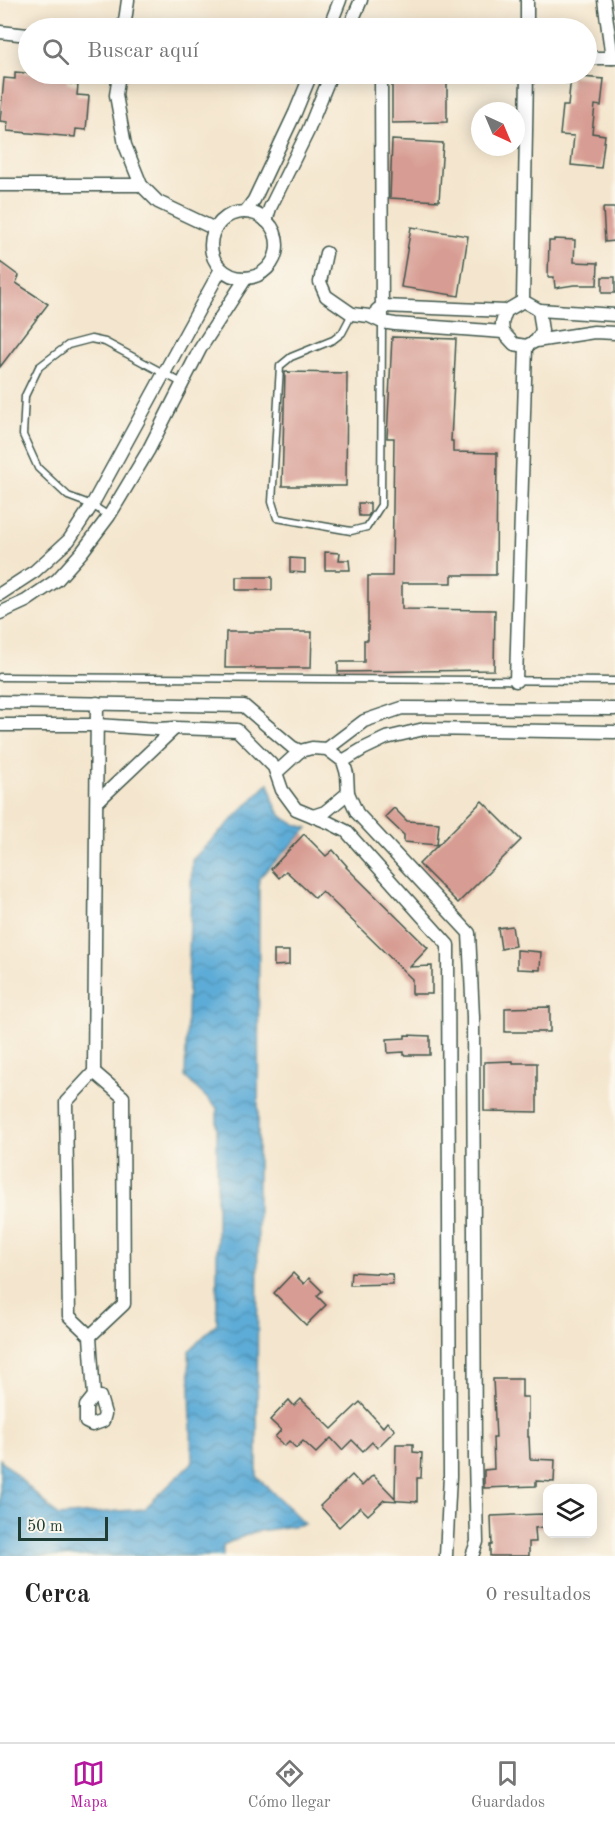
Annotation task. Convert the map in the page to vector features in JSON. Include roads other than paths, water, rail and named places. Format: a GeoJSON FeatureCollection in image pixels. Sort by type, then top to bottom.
{"type":"FeatureCollection","features":[{"type":"Feature","properties":{"kind":"street"},"geometry":{"type":"LineString","coordinates":[[125,18],[128,0]]}},
{"type":"Feature","properties":{"kind":"street"},"geometry":{"type":"LineString","coordinates":[[333,18],[340,0]]}},
{"type":"Feature","properties":{"kind":"street"},"geometry":{"type":"LineString","coordinates":[[353,18],[361,0]]}},
{"type":"Feature","properties":{"kind":"street"},"geometry":{"type":"LineString","coordinates":[[526,0],[527,18]]}},
{"type":"Feature","properties":{"kind":"street"},"geometry":{"type":"LineString","coordinates":[[597,58],[613,58],[604,0]]}},
{"type":"Feature","properties":{"kind":"street"},"geometry":{"type":"LineString","coordinates":[[0,32],[18,34]]}},
{"type":"Feature","properties":{"kind":"street"},"geometry":{"type":"LineString","coordinates":[[118,84],[116,95],[125,146],[141,184],[158,202],[215,229]]}},
{"type":"Feature","properties":{"kind":"street"},"geometry":{"type":"LineString","coordinates":[[245,212],[254,200],[307,84]]}},
{"type":"Feature","properties":{"kind":"street"},"geometry":{"type":"LineString","coordinates":[[266,221],[327,84]]}},
{"type":"Feature","properties":{"kind":"street"},"geometry":{"type":"LineString","coordinates":[[381,84],[382,322]]}},
{"type":"Feature","properties":{"kind":"street"},"geometry":{"type":"LineString","coordinates":[[523,300],[526,84]]}},
{"type":"Feature","properties":{"kind":"street"},"geometry":{"type":"LineString","coordinates":[[0,186],[141,184]]}},
{"type":"Feature","properties":{"kind":"street"},"geometry":{"type":"LineString","coordinates":[[245,212],[252,213],[266,221],[273,229],[276,251],[273,261],[266,270],[246,278],[229,275],[221,269],[214,261],[211,240],[215,229],[227,216],[245,212]]}},
{"type":"Feature","properties":{"kind":"street"},"geometry":{"type":"LineString","coordinates":[[326,253],[320,282],[326,296],[352,314],[369,316],[382,322],[395,324],[503,332]]}},
{"type":"Feature","properties":{"kind":"street"},"geometry":{"type":"LineString","coordinates":[[0,594],[35,571],[69,540],[92,505],[221,269]]}},
{"type":"Feature","properties":{"kind":"street"},"geometry":{"type":"LineString","coordinates":[[0,613],[26,602],[57,580],[109,516],[148,451],[201,349],[246,278]]}},
{"type":"Feature","properties":{"kind":"street"},"geometry":{"type":"LineString","coordinates":[[369,316],[383,306],[506,311],[523,300]]}},
{"type":"Feature","properties":{"kind":"street"},"geometry":{"type":"LineString","coordinates":[[523,300],[539,310],[615,315]]}},
{"type":"Feature","properties":{"kind":"street"},"geometry":{"type":"LineString","coordinates":[[516,681],[531,344],[542,332],[539,310]]}},
{"type":"Feature","properties":{"kind":"street"},"geometry":{"type":"LineString","coordinates":[[506,311],[502,323],[503,332],[514,344],[531,344],[594,332],[615,333]]}},
{"type":"Feature","properties":{"kind":"street"},"geometry":{"type":"LineString","coordinates":[[0,702],[244,706],[292,747],[300,751]]}},
{"type":"Feature","properties":{"kind":"street"},"geometry":{"type":"LineString","coordinates":[[94,1396],[90,1336],[69,1316],[66,1102],[94,1072],[97,703]]}},
{"type":"Feature","properties":{"kind":"street"},"geometry":{"type":"LineString","coordinates":[[327,749],[364,721],[402,708],[615,709]]}},
{"type":"Feature","properties":{"kind":"street"},"geometry":{"type":"LineString","coordinates":[[0,725],[97,725],[158,729],[237,730],[277,772],[282,790],[296,809],[346,831],[448,945],[450,1476],[446,1556]]}},
{"type":"Feature","properties":{"kind":"street"},"geometry":{"type":"LineString","coordinates":[[97,802],[175,728]]}},
{"type":"Feature","properties":{"kind":"street"},"geometry":{"type":"LineString","coordinates":[[343,761],[386,738],[424,729],[615,732]]}},
{"type":"Feature","properties":{"kind":"street"},"geometry":{"type":"LineString","coordinates":[[277,772],[300,751],[312,748],[327,749],[343,761],[347,774],[348,793],[357,813],[469,933],[473,1017],[477,1542],[471,1556]]}},
{"type":"Feature","properties":{"kind":"street"},"geometry":{"type":"LineString","coordinates":[[313,816],[326,812],[348,793]]}},
{"type":"Feature","properties":{"kind":"street"},"geometry":{"type":"LineString","coordinates":[[90,1336],[124,1304],[123,1097],[94,1072]]}},
{"type":"Feature","properties":{"kind":"lane"},"geometry":{"type":"LineString","coordinates":[[352,314],[342,333],[333,340],[291,357],[280,366],[272,502],[278,518],[351,531],[367,527],[381,506],[382,322]]}},
{"type":"Feature","properties":{"kind":"lane"},"geometry":{"type":"LineString","coordinates":[[109,516],[92,505],[68,495],[38,468],[23,435],[25,396],[39,367],[69,345],[91,339],[105,342],[183,383]]}},
{"type":"Feature","properties":{"kind":"lane"},"geometry":{"type":"LineString","coordinates":[[0,677],[615,681]]}},
{"type":"Feature","properties":{"kind":"water"},"geometry":{"type":"Polygon","coordinates":[[[269,783],[280,814],[290,822],[308,828],[259,878],[257,1477],[305,1524],[254,1532],[223,1545],[223,1556],[0,1556],[0,1459],[58,1516],[144,1509],[192,1463],[189,1351],[217,1323],[217,1108],[185,1077],[192,860],[269,783]]]}}]}
